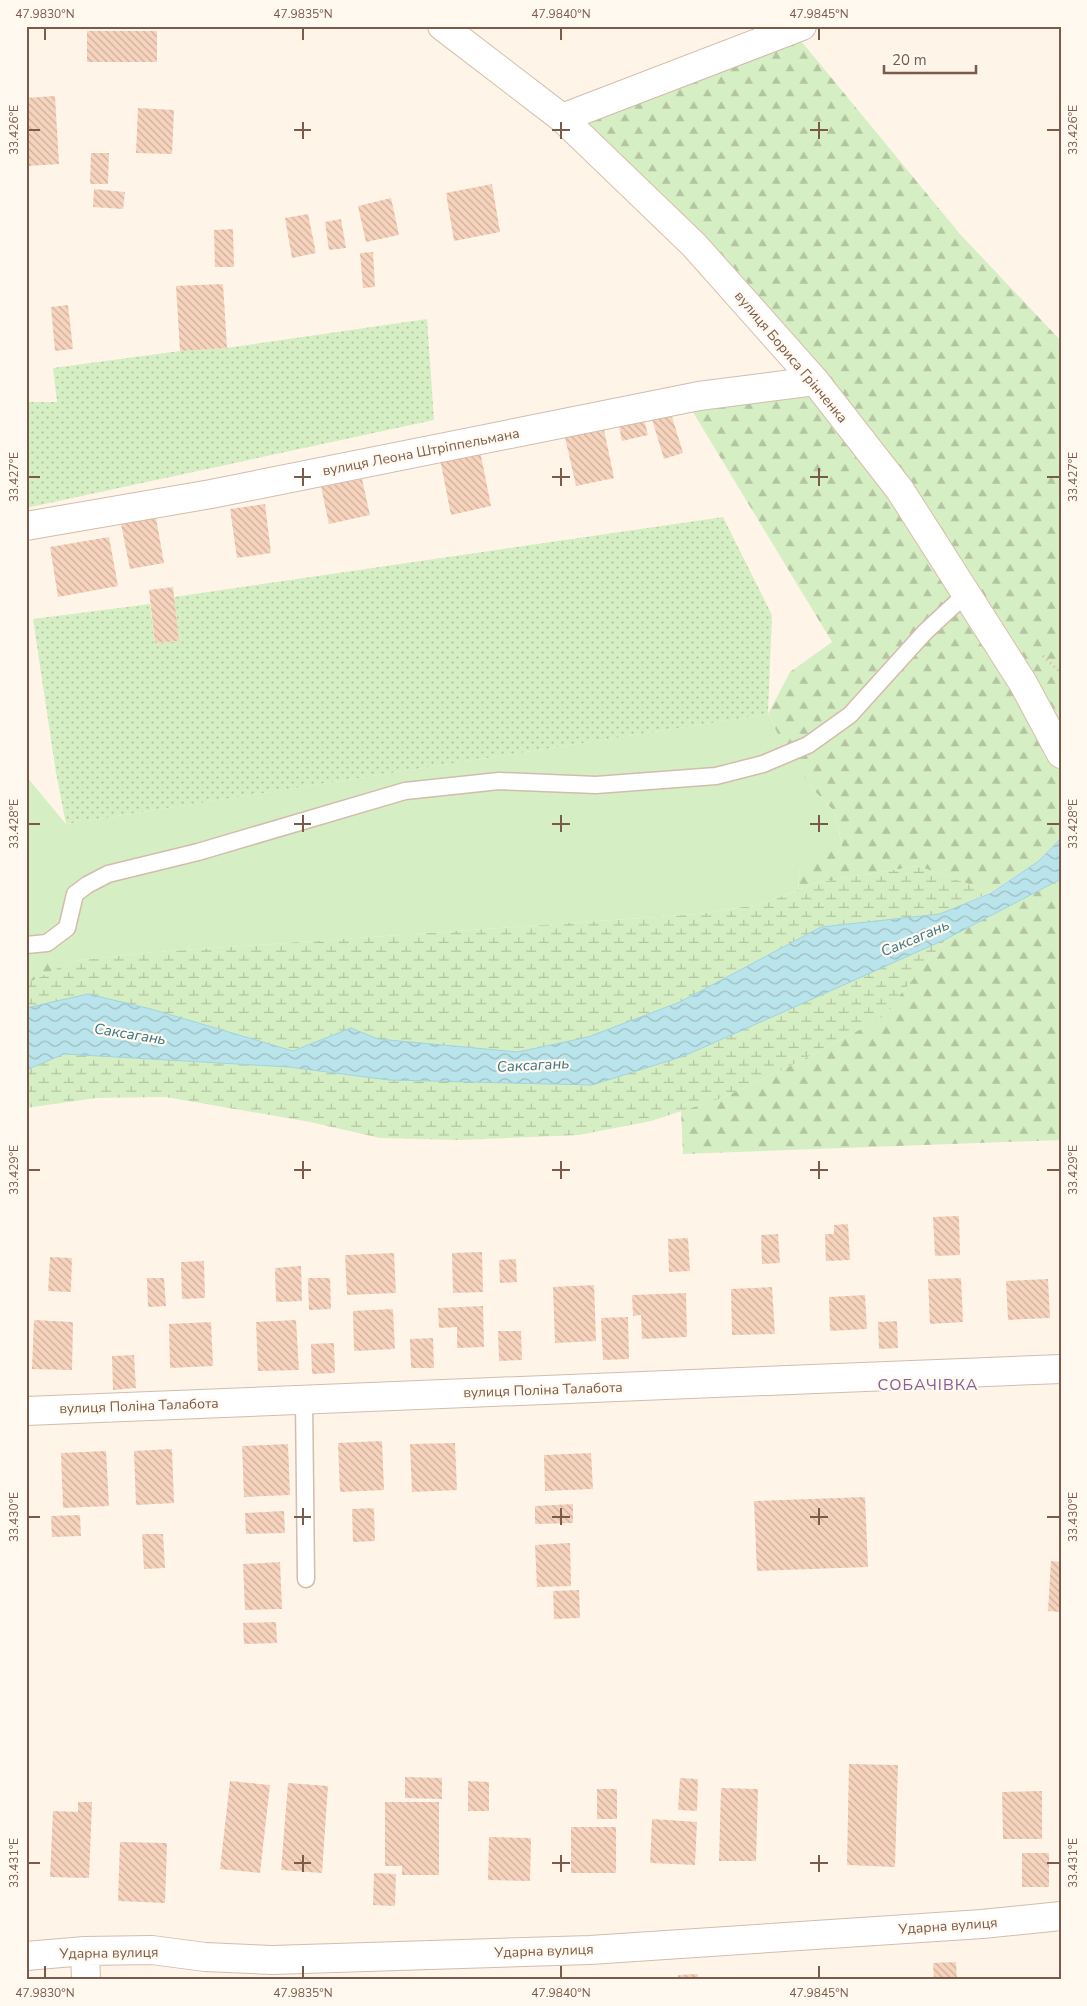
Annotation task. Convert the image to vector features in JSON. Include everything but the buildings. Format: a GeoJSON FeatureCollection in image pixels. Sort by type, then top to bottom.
{"type":"FeatureCollection","features":[{"type":"Feature","properties":{"kind":"street","name":"вулиця Бориса Грінченка"},"geometry":{"type":"LineString","coordinates":[[442,26],[562,118],[694,245],[815,381],[900,490],[1023,684],[1061,754]]}},
{"type":"Feature","properties":{"kind":"street"},"geometry":{"type":"LineString","coordinates":[[562,118],[802,26]]}},
{"type":"Feature","properties":{"kind":"street","name":"вулиця Леона Штріппельмана"},"geometry":{"type":"LineString","coordinates":[[26,526],[211,494],[699,396],[815,381]]}},
{"type":"Feature","properties":{"kind":"street","name":"вулиця Поліна Талабота"},"geometry":{"type":"LineString","coordinates":[[26,1411],[1061,1369]]}},
{"type":"Feature","properties":{"kind":"street","name":"Ударна вулиця"},"geometry":{"type":"LineString","coordinates":[[26,1956],[85,1951],[152,1950],[205,1957],[272,1960],[590,1950],[982,1924],[1061,1916]]}},
{"type":"Feature","properties":{"kind":"street"},"geometry":{"type":"LineString","coordinates":[[85,1951],[86,1980]]}},
{"type":"Feature","properties":{"kind":"lane"},"geometry":{"type":"LineString","coordinates":[[26,945],[47,943],[67,928],[76,894],[87,884],[108,874],[198,852],[405,791],[499,781],[596,785],[716,776],[763,764],[808,745],[850,715],[925,632],[967,593]]}},
{"type":"Feature","properties":{"kind":"lane"},"geometry":{"type":"LineString","coordinates":[[304,1399],[306,1580]]}},
{"type":"Feature","properties":{"kind":"green space"},"geometry":{"type":"Polygon","coordinates":[[[792,30],[960,234],[1061,341],[1061,838],[1039,861],[991,892],[918,866],[819,882],[798,890],[800,867],[842,846],[835,812],[810,786],[788,754],[768,714],[790,672],[832,642],[685,399],[815,381],[562,118],[792,30]]]}},
{"type":"Feature","properties":{"kind":"green space"},"geometry":{"type":"Polygon","coordinates":[[[427,319],[434,420],[26,508],[26,402],[57,402],[53,368],[180,351],[227,348],[427,319]]]}},
{"type":"Feature","properties":{"kind":"green space"},"geometry":{"type":"Polygon","coordinates":[[[723,517],[772,615],[768,714],[66,824],[56,773],[33,619],[150,604],[155,643],[179,641],[174,597],[723,517]]]}},
{"type":"Feature","properties":{"kind":"green space"},"geometry":{"type":"Polygon","coordinates":[[[768,714],[788,753],[810,786],[835,812],[842,847],[800,867],[798,890],[762,904],[699,914],[156,952],[72,961],[26,961],[26,776],[66,824],[768,714]]]}},
{"type":"Feature","properties":{"kind":"green space"},"geometry":{"type":"Polygon","coordinates":[[[918,866],[991,892],[940,914],[821,927],[680,1002],[588,1037],[518,1052],[378,1039],[351,1028],[293,1051],[151,1009],[26,1008],[26,981],[32,981],[72,961],[156,952],[699,914],[762,904],[819,882],[918,866]]]}},
{"type":"Feature","properties":{"kind":"green space"},"geometry":{"type":"Polygon","coordinates":[[[1061,879],[1061,1140],[683,1154],[681,1111],[722,1098],[792,1065],[880,1019],[946,939],[1061,879]]]}},
{"type":"Feature","properties":{"kind":"green space"},"geometry":{"type":"Polygon","coordinates":[[[946,939],[880,1019],[792,1065],[722,1098],[651,1121],[579,1135],[459,1140],[380,1138],[310,1122],[166,1097],[96,1098],[26,1108],[26,1070],[64,1054],[289,1067],[389,1080],[592,1085],[684,1056],[946,939]]]}},
{"type":"Feature","properties":{"kind":"green space"},"geometry":{"type":"Polygon","coordinates":[[[26,961],[72,961],[32,981],[26,981],[26,961]]]}},
{"type":"Feature","properties":{"kind":"water","name":"Саксагань"},"geometry":{"type":"Polygon","coordinates":[[[1061,838],[1061,879],[946,939],[684,1056],[592,1085],[389,1080],[289,1067],[64,1054],[26,1070],[26,1008],[88,994],[151,1009],[293,1051],[351,1028],[378,1039],[518,1052],[588,1037],[680,1002],[821,927],[940,914],[991,893],[1039,861],[1061,838]]]}},
{"type":"Feature","properties":{"kind":"district","name":"СОБАЧІВКА"},"geometry":{"type":"Point","coordinates":[928,1385]}}]}
